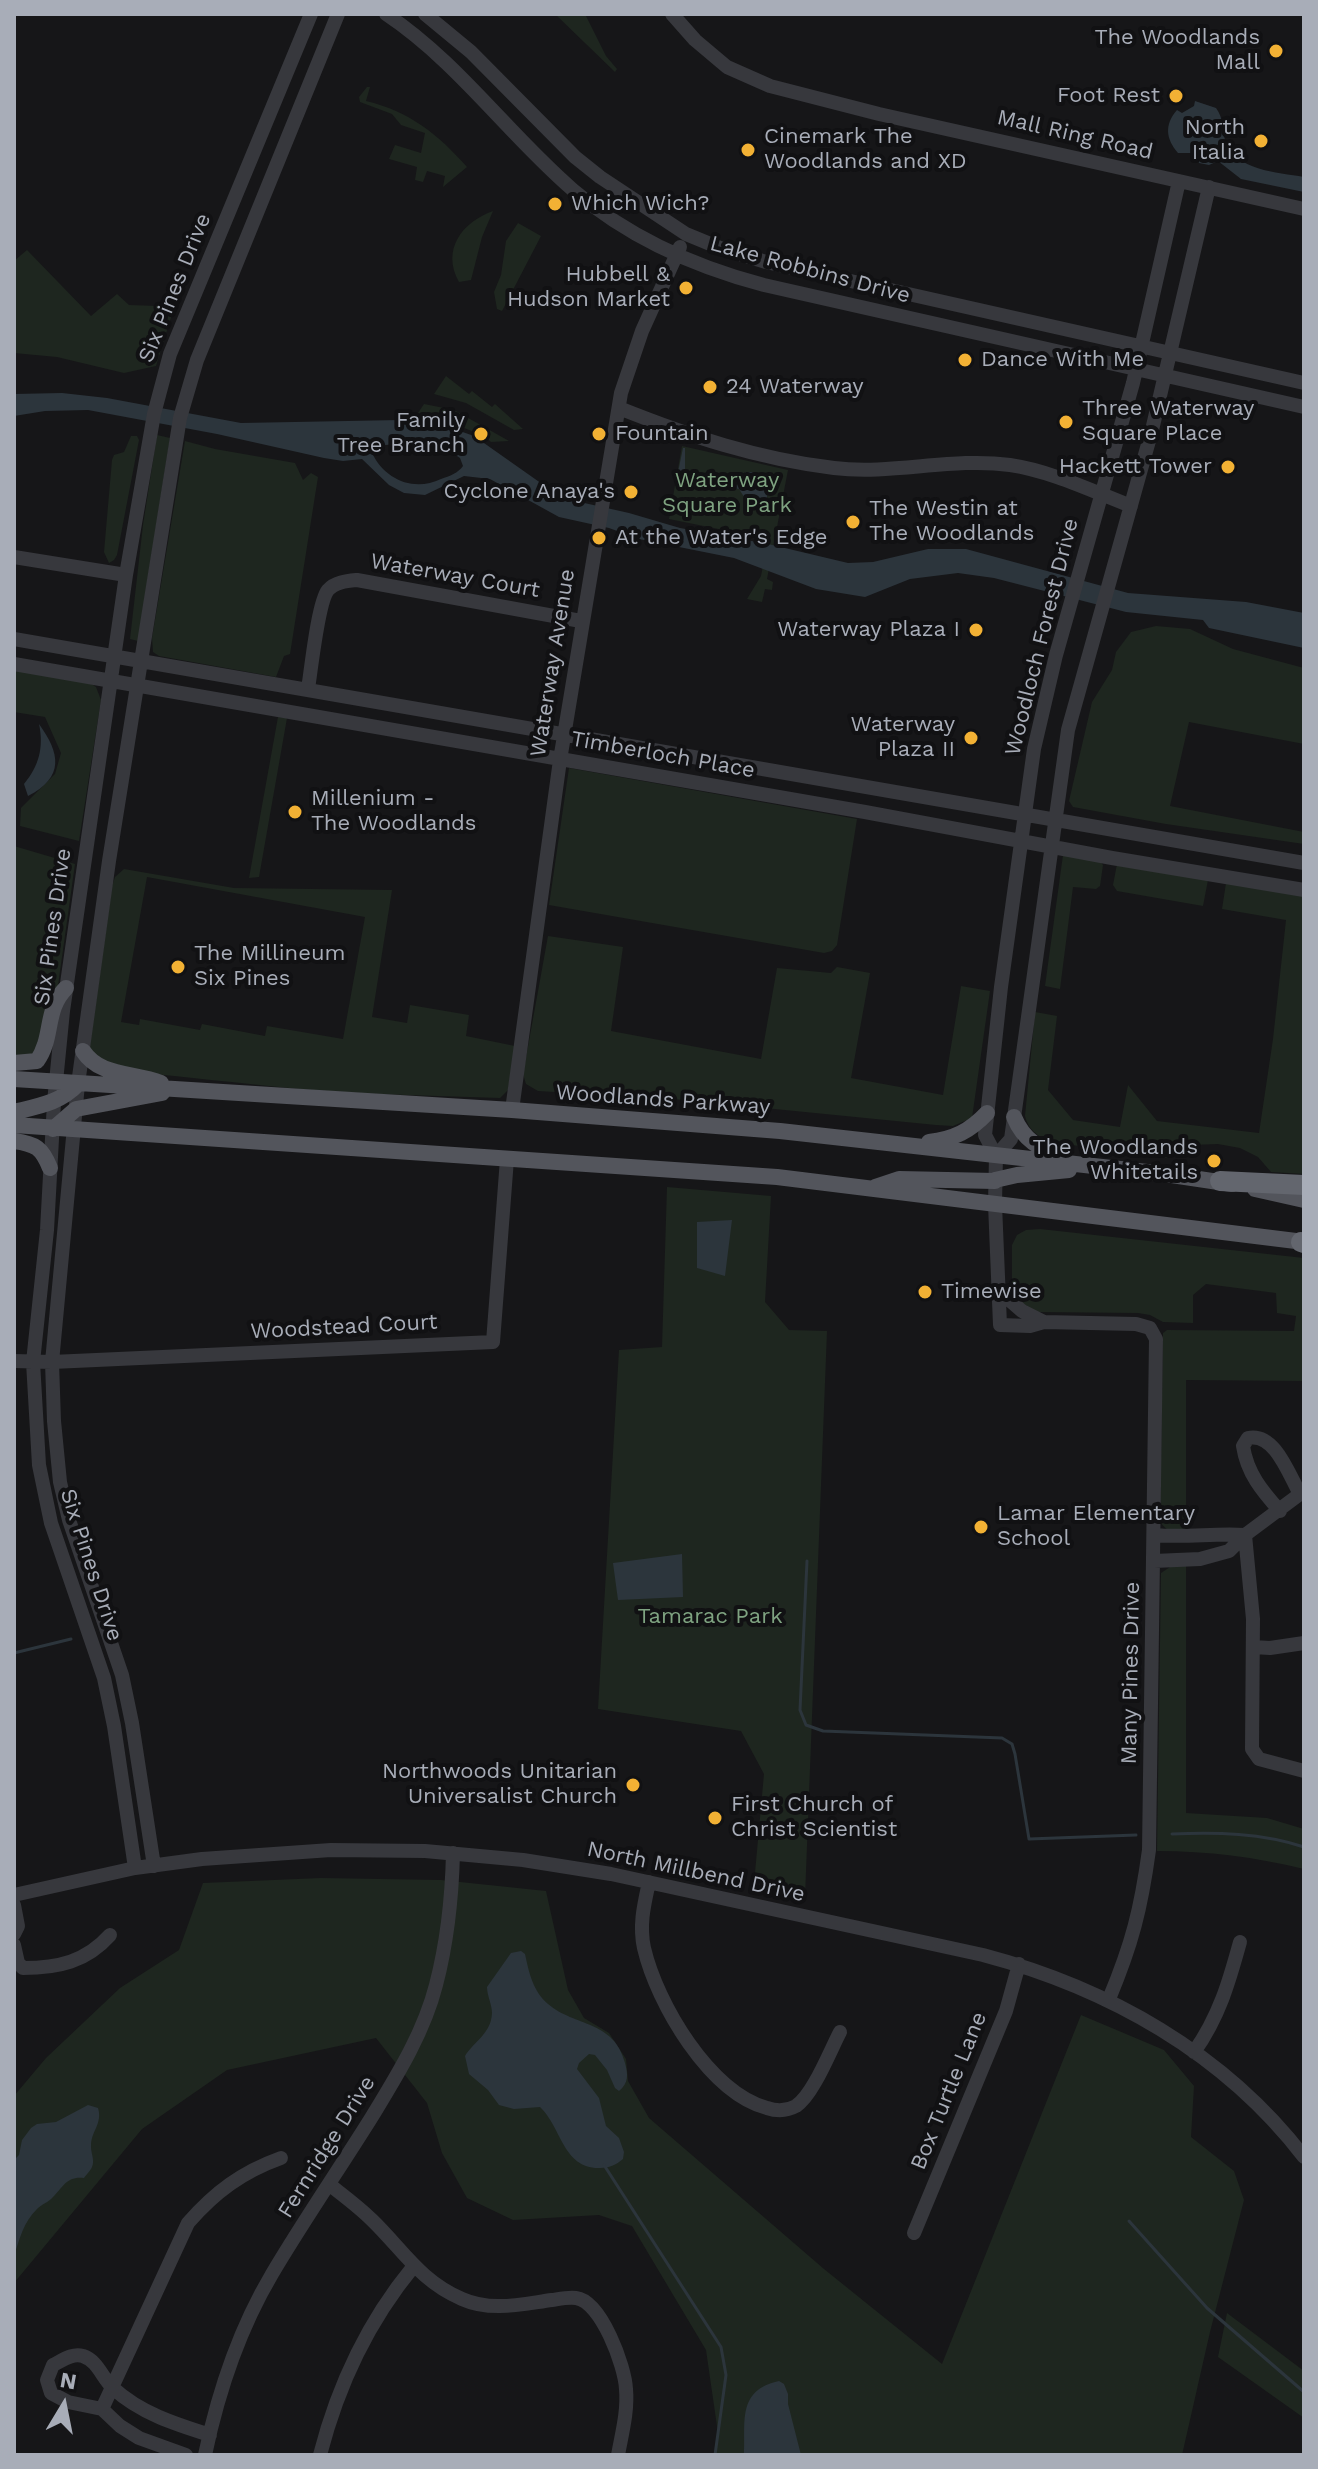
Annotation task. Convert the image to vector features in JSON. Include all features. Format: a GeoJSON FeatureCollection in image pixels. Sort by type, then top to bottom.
{"type":"FeatureCollection","features":[{"type":"Feature","properties":{"kind":"highway"},"geometry":{"type":"LineString","coordinates":[[1220,1181],[1304,1185]]}},
{"type":"Feature","properties":{"kind":"main road"},"geometry":{"type":"LineString","coordinates":[[14,1063],[37,1061],[44,1051],[55,999],[66,988]]}},
{"type":"Feature","properties":{"kind":"main road"},"geometry":{"type":"LineString","coordinates":[[83,1051],[91,1063],[101,1069],[142,1076],[177,1090]]}},
{"type":"Feature","properties":{"kind":"main road","name":"Woodlands Parkway"},"geometry":{"type":"LineString","coordinates":[[14,1079],[512,1110],[780,1131],[1220,1181],[1304,1200]]}},
{"type":"Feature","properties":{"kind":"main road"},"geometry":{"type":"LineString","coordinates":[[14,1112],[54,1102],[78,1084]]}},
{"type":"Feature","properties":{"kind":"main road"},"geometry":{"type":"LineString","coordinates":[[53,1129],[76,1109],[177,1090]]}},
{"type":"Feature","properties":{"kind":"main road"},"geometry":{"type":"LineString","coordinates":[[908,1145],[953,1138],[975,1126],[987,1113]]}},
{"type":"Feature","properties":{"kind":"main road"},"geometry":{"type":"LineString","coordinates":[[1014,1117],[1020,1133],[1035,1145],[1091,1167]]}},
{"type":"Feature","properties":{"kind":"main road"},"geometry":{"type":"LineString","coordinates":[[14,1125],[75,1132],[777,1177],[1303,1242]]}},
{"type":"Feature","properties":{"kind":"main road"},"geometry":{"type":"LineString","coordinates":[[14,1141],[38,1146],[50,1168]]}},
{"type":"Feature","properties":{"kind":"main road"},"geometry":{"type":"LineString","coordinates":[[869,1189],[899,1179],[995,1181],[1017,1175],[1091,1167]]}},
{"type":"Feature","properties":{"kind":"street","name":"Six Pines Drive"},"geometry":{"type":"LineString","coordinates":[[135,1868],[98,1654],[51,1523],[39,1465],[33,1362],[54,1102],[66,988],[126,575],[148,443],[163,379],[311,14]]}},
{"type":"Feature","properties":{"kind":"street","name":"Six Pines Drive"},"geometry":{"type":"LineString","coordinates":[[154,1866],[127,1700],[116,1652],[69,1520],[57,1463],[52,1362],[78,1084],[109,861],[174,448],[189,386],[338,14]]}},
{"type":"Feature","properties":{"kind":"street","name":"Lake Robbins Drive"},"geometry":{"type":"LineString","coordinates":[[386,14],[436,54],[573,190],[618,223],[677,254],[737,278],[822,299],[1304,407]]}},
{"type":"Feature","properties":{"kind":"street","name":"Lake Robbins Drive"},"geometry":{"type":"LineString","coordinates":[[425,14],[471,52],[585,166],[686,234],[735,253],[1298,382]]}},
{"type":"Feature","properties":{"kind":"street","name":"Mall Ring Road"},"geometry":{"type":"LineString","coordinates":[[672,14],[695,40],[727,67],[770,86],[879,114],[1304,209]]}},
{"type":"Feature","properties":{"kind":"street","name":"Woodloch Forest Drive"},"geometry":{"type":"LineString","coordinates":[[995,1204],[996,1156],[985,1135],[1034,749],[1067,615],[1142,347],[1179,181]]}},
{"type":"Feature","properties":{"kind":"street"},"geometry":{"type":"LineString","coordinates":[[240,186],[264,196]]}},
{"type":"Feature","properties":{"kind":"street","name":"Woodloch Forest Drive"},"geometry":{"type":"LineString","coordinates":[[996,1156],[1011,1139],[1068,730],[1166,376],[1209,187]]}},
{"type":"Feature","properties":{"kind":"street","name":"Waterway Avenue"},"geometry":{"type":"LineString","coordinates":[[512,1110],[581,621],[619,408],[642,331],[686,234]]}},
{"type":"Feature","properties":{"kind":"street"},"geometry":{"type":"LineString","coordinates":[[822,299],[827,275]]}},
{"type":"Feature","properties":{"kind":"street"},"geometry":{"type":"LineString","coordinates":[[1284,402],[1298,382]]}},
{"type":"Feature","properties":{"kind":"street"},"geometry":{"type":"LineString","coordinates":[[619,408],[683,434],[743,453],[835,468],[886,471],[938,466],[1010,465],[1131,506]]}},
{"type":"Feature","properties":{"kind":"street"},"geometry":{"type":"LineString","coordinates":[[14,557],[126,575]]}},
{"type":"Feature","properties":{"kind":"street","name":"Waterway Court"},"geometry":{"type":"LineString","coordinates":[[308,689],[322,606],[327,591],[339,583],[357,580],[581,621]]}},
{"type":"Feature","properties":{"kind":"street","name":"Timberloch Place"},"geometry":{"type":"LineString","coordinates":[[14,639],[1304,863]]}},
{"type":"Feature","properties":{"kind":"street","name":"Timberloch Place"},"geometry":{"type":"LineString","coordinates":[[14,664],[1304,890]]}},
{"type":"Feature","properties":{"kind":"street"},"geometry":{"type":"LineString","coordinates":[[85,857],[109,861]]}},
{"type":"Feature","properties":{"kind":"street"},"geometry":{"type":"LineString","coordinates":[[1278,884],[1282,859]]}},
{"type":"Feature","properties":{"kind":"street","name":"Woodstead Court"},"geometry":{"type":"LineString","coordinates":[[14,1361],[52,1362],[493,1342],[507,1159]]}},
{"type":"Feature","properties":{"kind":"street","name":"Many Pines Drive"},"geometry":{"type":"LineString","coordinates":[[995,1204],[1000,1325],[1030,1326],[1044,1322],[1136,1324],[1154,1332],[1149,1850],[1141,1909],[1130,1948],[1109,1999]]}},
{"type":"Feature","properties":{"kind":"street"},"geometry":{"type":"LineString","coordinates":[[999,1291],[1022,1311],[1044,1322]]}},
{"type":"Feature","properties":{"kind":"street"},"geometry":{"type":"LineString","coordinates":[[1154,1561],[1200,1559],[1229,1551],[1245,1535],[1280,1511],[1302,1493],[1265,1439],[1248,1438],[1243,1446],[1249,1471],[1280,1511]]}},
{"type":"Feature","properties":{"kind":"street"},"geometry":{"type":"LineString","coordinates":[[1154,1535],[1182,1538],[1217,1533],[1245,1535]]}},
{"type":"Feature","properties":{"kind":"street"},"geometry":{"type":"LineString","coordinates":[[1245,1535],[1253,1647],[1252,1749],[1259,1759],[1304,1771]]}},
{"type":"Feature","properties":{"kind":"street"},"geometry":{"type":"LineString","coordinates":[[1253,1647],[1304,1643]]}},
{"type":"Feature","properties":{"kind":"street"},"geometry":{"type":"LineString","coordinates":[[109,1704],[127,1700]]}},
{"type":"Feature","properties":{"kind":"street","name":"North Millbend Drive"},"geometry":{"type":"LineString","coordinates":[[14,1895],[135,1868],[202,1859],[331,1850],[453,1853],[523,1860],[649,1882],[1019,1964],[1109,1999],[1194,2052],[1239,2086],[1298,2137],[1304,2157]]}},
{"type":"Feature","properties":{"kind":"street","name":"Fernridge Drive"},"geometry":{"type":"LineString","coordinates":[[205,2455],[238,2346],[257,2301],[399,2075],[423,2021],[436,1986],[443,1949],[453,1853]]}},
{"type":"Feature","properties":{"kind":"street"},"geometry":{"type":"LineString","coordinates":[[649,1882],[641,1929],[649,1967],[660,1992],[676,2022],[713,2074],[749,2103],[778,2111],[795,2107],[806,2096],[840,2032]]}},
{"type":"Feature","properties":{"kind":"street"},"geometry":{"type":"LineString","coordinates":[[14,1905],[18,1926],[14,1934]]}},
{"type":"Feature","properties":{"kind":"street"},"geometry":{"type":"LineString","coordinates":[[14,1945],[18,1974],[74,1961],[97,1949],[110,1935]]}},
{"type":"Feature","properties":{"kind":"street"},"geometry":{"type":"LineString","coordinates":[[1194,2052],[1211,2028],[1223,2002],[1240,1942]]}},
{"type":"Feature","properties":{"kind":"street","name":"Box Turtle Lane"},"geometry":{"type":"LineString","coordinates":[[914,2233],[1006,2011],[1019,1964]]}},
{"type":"Feature","properties":{"kind":"street"},"geometry":{"type":"LineString","coordinates":[[102,2409],[188,2223],[207,2201],[232,2180],[254,2167],[281,2158]]}},
{"type":"Feature","properties":{"kind":"street"},"geometry":{"type":"LineString","coordinates":[[330,2185],[369,2217],[413,2267],[445,2291],[483,2306],[509,2306],[574,2297],[595,2308],[622,2365],[626,2386],[618,2455]]}},
{"type":"Feature","properties":{"kind":"street"},"geometry":{"type":"LineString","coordinates":[[320,2455],[355,2354],[381,2309],[413,2267]]}},
{"type":"Feature","properties":{"kind":"street"},"geometry":{"type":"LineString","coordinates":[[186,2455],[139,2438],[102,2409],[68,2402],[51,2393],[47,2380],[53,2365],[72,2355],[84,2356],[94,2362],[112,2387],[151,2414],[210,2435]]}},
{"type":"Feature","properties":{"kind":"green space"},"geometry":{"type":"Polygon","coordinates":[[[555,14],[585,14],[606,56],[617,69],[615,72],[555,14]]]}},
{"type":"Feature","properties":{"kind":"green space"},"geometry":{"type":"Polygon","coordinates":[[[370,87],[366,101],[396,111],[422,126],[467,167],[443,187],[445,176],[427,171],[423,182],[415,180],[417,167],[389,159],[395,145],[421,153],[425,133],[401,125],[392,114],[360,102],[359,97],[370,87]]]}},
{"type":"Feature","properties":{"kind":"green space"},"geometry":{"type":"Polygon","coordinates":[[[493,211],[482,237],[471,280],[459,282],[452,259],[458,239],[472,222],[493,211]]]}},
{"type":"Feature","properties":{"kind":"green space"},"geometry":{"type":"Polygon","coordinates":[[[518,223],[541,236],[502,311],[497,309],[494,292],[501,275],[506,241],[518,223]]]}},
{"type":"Feature","properties":{"kind":"green space"},"geometry":{"type":"Polygon","coordinates":[[[27,250],[91,316],[117,294],[129,305],[158,306],[172,314],[156,366],[124,373],[57,357],[14,353],[14,261],[27,250]]]}},
{"type":"Feature","properties":{"kind":"green space"},"geometry":{"type":"Polygon","coordinates":[[[446,376],[469,394],[472,391],[492,407],[495,404],[523,429],[514,430],[466,403],[434,394],[446,376]]]}},
{"type":"Feature","properties":{"kind":"green space"},"geometry":{"type":"Polygon","coordinates":[[[424,404],[454,410],[509,441],[491,442],[479,431],[477,433],[446,421],[416,416],[424,404]]]}},
{"type":"Feature","properties":{"kind":"green space"},"geometry":{"type":"Polygon","coordinates":[[[157,435],[170,438],[138,641],[130,639],[157,435]]]}},
{"type":"Feature","properties":{"kind":"green space"},"geometry":{"type":"Polygon","coordinates":[[[131,436],[137,436],[139,440],[117,555],[109,563],[104,552],[112,460],[114,455],[124,452],[131,436]]]}},
{"type":"Feature","properties":{"kind":"green space"},"geometry":{"type":"Polygon","coordinates":[[[185,441],[295,463],[303,480],[311,473],[318,477],[290,654],[284,656],[276,677],[159,656],[153,652],[152,638],[185,441]]]}},
{"type":"Feature","properties":{"kind":"green space","name":"Waterway Square Park"},"geometry":{"type":"Polygon","coordinates":[[[682,446],[788,470],[767,579],[773,582],[772,590],[765,589],[762,602],[747,599],[761,576],[768,539],[669,519],[682,446]]]}},
{"type":"Feature","properties":{"kind":"green space"},"geometry":{"type":"Polygon","coordinates":[[[1156,626],[1190,629],[1233,649],[1304,668],[1304,744],[1189,722],[1170,806],[1304,832],[1304,844],[1073,807],[1069,801],[1092,702],[1112,670],[1116,652],[1131,632],[1156,626]]]}},
{"type":"Feature","properties":{"kind":"green space"},"geometry":{"type":"Polygon","coordinates":[[[14,670],[90,683],[96,687],[101,700],[79,841],[20,826],[21,808],[55,774],[61,753],[45,717],[14,712],[14,670]]]}},
{"type":"Feature","properties":{"kind":"green space"},"geometry":{"type":"Polygon","coordinates":[[[278,717],[287,718],[259,877],[249,878],[278,717]]]}},
{"type":"Feature","properties":{"kind":"green space"},"geometry":{"type":"Polygon","coordinates":[[[569,768],[857,819],[837,945],[832,951],[824,953],[549,905],[569,768]]]}},
{"type":"Feature","properties":{"kind":"green space"},"geometry":{"type":"Polygon","coordinates":[[[14,846],[75,864],[49,1050],[14,1064],[14,846]]]}},
{"type":"Feature","properties":{"kind":"green space"},"geometry":{"type":"Polygon","coordinates":[[[1063,855],[1099,860],[1103,865],[1100,886],[1096,889],[1073,887],[1060,989],[1045,986],[1063,855]]]}},
{"type":"Feature","properties":{"kind":"green space"},"geometry":{"type":"Polygon","coordinates":[[[1117,864],[1208,880],[1203,906],[1117,891],[1113,885],[1117,864]]]}},
{"type":"Feature","properties":{"kind":"green space"},"geometry":{"type":"Polygon","coordinates":[[[124,869],[234,888],[392,890],[372,1017],[407,1023],[410,1005],[469,1015],[466,1036],[515,1046],[508,1090],[500,1098],[375,1094],[103,1070],[89,1051],[115,877],[124,869]],[[147,877],[121,1022],[139,1025],[140,1019],[200,1030],[202,1024],[265,1036],[267,1026],[343,1039],[365,917],[147,877]]]}},
{"type":"Feature","properties":{"kind":"green space"},"geometry":{"type":"Polygon","coordinates":[[[1226,883],[1304,896],[1304,1174],[1271,1172],[1258,1157],[1240,1148],[1218,1144],[1192,1145],[1167,1158],[1050,1142],[1037,1135],[1025,1116],[1035,1012],[1057,1016],[1048,1090],[1073,1120],[1120,1127],[1128,1085],[1157,1121],[1259,1133],[1286,920],[1222,909],[1226,883]]]}},
{"type":"Feature","properties":{"kind":"green space"},"geometry":{"type":"Polygon","coordinates":[[[548,936],[623,947],[611,1031],[761,1059],[777,968],[831,973],[837,967],[870,973],[851,1078],[943,1095],[961,986],[990,991],[972,1118],[953,1126],[936,1125],[674,1099],[538,1091],[526,1084],[523,1074],[548,936]]]}},
{"type":"Feature","properties":{"kind":"green space","name":"Tamarac Park"},"geometry":{"type":"Polygon","coordinates":[[[667,1187],[771,1196],[765,1302],[789,1330],[827,1331],[805,1897],[754,1884],[764,1774],[741,1731],[598,1709],[619,1350],[662,1347],[667,1187]]]}},
{"type":"Feature","properties":{"kind":"green space"},"geometry":{"type":"Polygon","coordinates":[[[1026,1230],[1304,1258],[1304,1381],[1186,1380],[1186,1532],[1170,1531],[1160,1521],[1163,1333],[1167,1330],[1294,1331],[1296,1316],[1277,1313],[1276,1293],[1206,1284],[1193,1295],[1193,1323],[1163,1322],[1138,1313],[1035,1312],[1015,1298],[1012,1291],[1012,1245],[1017,1235],[1026,1230]]]}},
{"type":"Feature","properties":{"kind":"green space"},"geometry":{"type":"Polygon","coordinates":[[[1173,1565],[1186,1565],[1186,1813],[1267,1818],[1304,1829],[1304,1869],[1231,1856],[1157,1851],[1161,1573],[1173,1565]]]}},
{"type":"Feature","properties":{"kind":"green space"},"geometry":{"type":"Polygon","coordinates":[[[321,1878],[441,1880],[546,1891],[568,1990],[584,2018],[609,2033],[626,2059],[628,2081],[649,2118],[824,2269],[942,2364],[1081,2015],[1164,2050],[1194,2086],[1191,2137],[1234,2171],[1244,2200],[1182,2455],[715,2455],[718,2433],[706,2350],[632,2226],[599,2215],[513,2220],[467,2198],[442,2153],[427,2103],[376,2038],[227,2070],[142,2129],[14,2283],[14,2096],[46,2058],[120,1988],[179,1950],[203,1883],[321,1878]]]}},
{"type":"Feature","properties":{"kind":"green space"},"geometry":{"type":"Polygon","coordinates":[[[1227,2313],[1304,2371],[1304,2418],[1218,2357],[1227,2313]]]}},
{"type":"Feature","properties":{"kind":"shaded area"},"geometry":{"type":"Polygon","coordinates":[[[1195,101],[1216,108],[1222,120],[1225,140],[1238,158],[1258,168],[1304,177],[1304,192],[1241,179],[1218,161],[1209,165],[1199,163],[1196,156],[1190,153],[1178,153],[1169,137],[1168,127],[1177,110],[1182,113],[1194,106],[1195,101]]]}},
{"type":"Feature","properties":{"kind":"shaded area"},"geometry":{"type":"Polygon","coordinates":[[[62,393],[107,398],[241,423],[400,420],[437,423],[474,436],[562,498],[680,528],[848,563],[873,562],[928,549],[966,549],[1128,593],[1246,602],[1304,613],[1304,648],[1209,628],[1203,620],[1126,612],[994,578],[958,573],[910,579],[865,597],[816,589],[734,558],[639,539],[609,528],[559,517],[490,479],[464,476],[425,495],[404,493],[389,485],[362,459],[343,461],[324,458],[88,410],[45,411],[14,416],[14,394],[62,393]],[[408,443],[374,446],[372,453],[392,477],[411,484],[431,483],[459,471],[463,466],[454,454],[408,443]]]}},
{"type":"Feature","properties":{"kind":"shaded area"},"geometry":{"type":"Polygon","coordinates":[[[683,448],[685,473],[745,487],[745,472],[755,472],[767,485],[767,498],[756,504],[746,500],[739,489],[677,477],[683,448]]]}},
{"type":"Feature","properties":{"kind":"shaded area"},"geometry":{"type":"Polygon","coordinates":[[[39,724],[55,755],[55,764],[48,781],[28,796],[24,784],[39,756],[39,724]]]}},
{"type":"Feature","properties":{"kind":"shaded area"},"geometry":{"type":"Polygon","coordinates":[[[732,1220],[725,1276],[697,1268],[697,1222],[732,1220]]]}},
{"type":"Feature","properties":{"kind":"shaded area"},"geometry":{"type":"Polygon","coordinates":[[[682,1554],[683,1597],[618,1600],[613,1563],[682,1554]]]}},
{"type":"Feature","properties":{"kind":"shaded area"},"geometry":{"type":"Polygon","coordinates":[[[521,1951],[525,1954],[535,1987],[548,2004],[603,2032],[620,2049],[627,2075],[625,2085],[619,2091],[595,2055],[589,2054],[577,2069],[599,2098],[606,2126],[619,2138],[623,2159],[612,2166],[588,2167],[578,2162],[564,2146],[540,2107],[514,2109],[499,2105],[488,2090],[469,2074],[465,2056],[486,2032],[491,2020],[487,1987],[511,1953],[521,1951]]]}},
{"type":"Feature","properties":{"kind":"shaded area"},"geometry":{"type":"Polygon","coordinates":[[[88,2105],[98,2108],[99,2114],[91,2142],[91,2168],[84,2178],[66,2183],[32,2214],[22,2231],[14,2256],[14,2160],[19,2155],[22,2140],[37,2124],[56,2122],[88,2105]]]}},
{"type":"Feature","properties":{"kind":"shaded area"},"geometry":{"type":"Polygon","coordinates":[[[779,2381],[784,2384],[788,2394],[801,2455],[744,2455],[746,2410],[750,2400],[765,2385],[779,2381]]]}},
{"type":"Feature","properties":{"kind":"waterway"},"geometry":{"type":"LineString","coordinates":[[807,1561],[800,1710],[806,1725],[823,1731],[1002,1738],[1012,1744],[1015,1754],[1029,1839],[1136,1835]]}},
{"type":"Feature","properties":{"kind":"waterway"},"geometry":{"type":"LineString","coordinates":[[14,1653],[71,1639]]}},
{"type":"Feature","properties":{"kind":"waterway"},"geometry":{"type":"LineString","coordinates":[[1172,1834],[1239,1834],[1304,1847]]}},
{"type":"Feature","properties":{"kind":"waterway"},"geometry":{"type":"LineString","coordinates":[[604,2165],[721,2347],[726,2375],[715,2455]]}},
{"type":"Feature","properties":{"kind":"waterway"},"geometry":{"type":"LineString","coordinates":[[1129,2221],[1207,2308],[1304,2392]]}},
{"type":"Feature","properties":{"kind":"place","name":"The Woodlands Mall"},"geometry":{"type":"Point","coordinates":[1276,51]}},
{"type":"Feature","properties":{"kind":"place","name":"Foot Rest"},"geometry":{"type":"Point","coordinates":[1176,96]}},
{"type":"Feature","properties":{"kind":"place","name":"North Italia"},"geometry":{"type":"Point","coordinates":[1261,141]}},
{"type":"Feature","properties":{"kind":"place","name":"Cinemark The Woodlands and XD"},"geometry":{"type":"Point","coordinates":[748,150]}},
{"type":"Feature","properties":{"kind":"place","name":"Which Wich?"},"geometry":{"type":"Point","coordinates":[555,204]}},
{"type":"Feature","properties":{"kind":"place","name":"Hubbell & Hudson Market"},"geometry":{"type":"Point","coordinates":[686,288]}},
{"type":"Feature","properties":{"kind":"place","name":"Dance With Me"},"geometry":{"type":"Point","coordinates":[965,360]}},
{"type":"Feature","properties":{"kind":"place","name":"24 Waterway"},"geometry":{"type":"Point","coordinates":[710,387]}},
{"type":"Feature","properties":{"kind":"place","name":"Three Waterway Square Place"},"geometry":{"type":"Point","coordinates":[1066,422]}},
{"type":"Feature","properties":{"kind":"place","name":"Family Tree Branch"},"geometry":{"type":"Point","coordinates":[481,434]}},
{"type":"Feature","properties":{"kind":"place","name":"Fountain"},"geometry":{"type":"Point","coordinates":[599,434]}},
{"type":"Feature","properties":{"kind":"place","name":"Hackett Tower"},"geometry":{"type":"Point","coordinates":[1228,467]}},
{"type":"Feature","properties":{"kind":"place","name":"Cyclone Anaya's"},"geometry":{"type":"Point","coordinates":[631,492]}},
{"type":"Feature","properties":{"kind":"place","name":"The Westin at The Woodlands"},"geometry":{"type":"Point","coordinates":[853,522]}},
{"type":"Feature","properties":{"kind":"place","name":"At the Water's Edge"},"geometry":{"type":"Point","coordinates":[599,538]}},
{"type":"Feature","properties":{"kind":"place","name":"Waterway Plaza I"},"geometry":{"type":"Point","coordinates":[976,630]}},
{"type":"Feature","properties":{"kind":"place","name":"Waterway Plaza II"},"geometry":{"type":"Point","coordinates":[971,738]}},
{"type":"Feature","properties":{"kind":"place","name":"Millenium - The Woodlands"},"geometry":{"type":"Point","coordinates":[295,812]}},
{"type":"Feature","properties":{"kind":"place","name":"The Millineum Six Pines"},"geometry":{"type":"Point","coordinates":[178,967]}},
{"type":"Feature","properties":{"kind":"place","name":"The Woodlands Whitetails"},"geometry":{"type":"Point","coordinates":[1214,1161]}},
{"type":"Feature","properties":{"kind":"place","name":"Timewise"},"geometry":{"type":"Point","coordinates":[925,1292]}},
{"type":"Feature","properties":{"kind":"place","name":"Lamar Elementary School"},"geometry":{"type":"Point","coordinates":[981,1527]}},
{"type":"Feature","properties":{"kind":"place","name":"Northwoods Unitarian Universalist Church"},"geometry":{"type":"Point","coordinates":[633,1785]}},
{"type":"Feature","properties":{"kind":"place","name":"First Church of Christ Scientist"},"geometry":{"type":"Point","coordinates":[715,1818]}}]}
